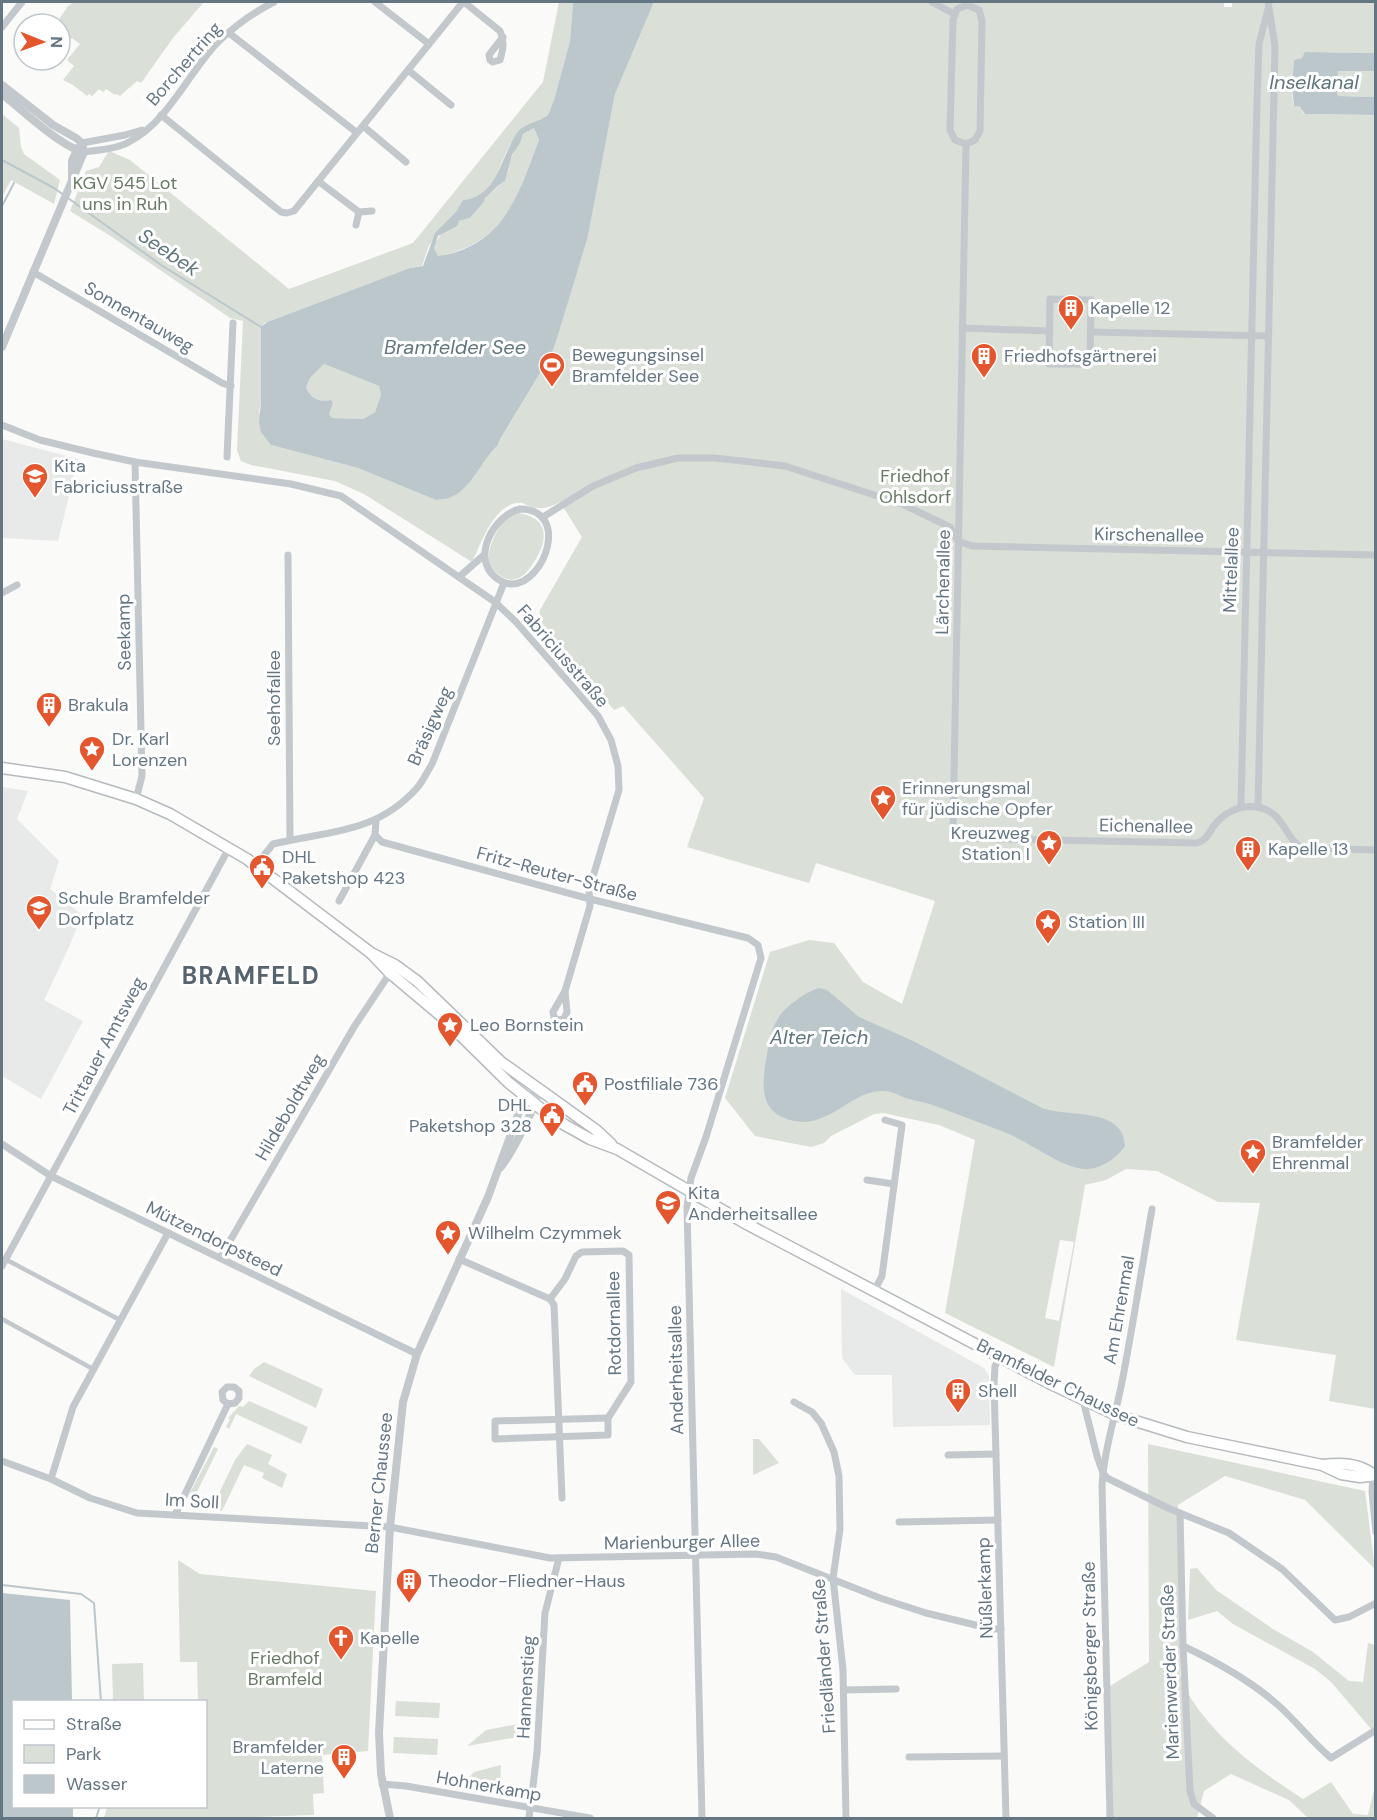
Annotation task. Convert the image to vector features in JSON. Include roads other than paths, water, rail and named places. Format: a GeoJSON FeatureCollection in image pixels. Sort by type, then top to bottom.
{"type":"FeatureCollection","features":[{"type":"Feature","properties":{"kind":"main road","name":"Bramfelder Chaussee"},"geometry":{"type":"LineString","coordinates":[[2,768],[65,777],[136,799],[170,814],[229,848],[256,865],[371,953],[526,1097],[555,1120],[590,1139],[617,1149],[743,1222],[1083,1400],[1116,1415],[1187,1437],[1322,1465],[1342,1463],[1362,1466],[1374,1475]]}},
{"type":"Feature","properties":{"kind":"main road","name":"Bramfelder Chaussee"},"geometry":{"type":"LineString","coordinates":[[371,953],[395,965],[417,981],[501,1062],[596,1130],[617,1149]]}},
{"type":"Feature","properties":{"kind":"street"},"geometry":{"type":"LineString","coordinates":[[2,27],[22,2]]}},
{"type":"Feature","properties":{"kind":"street","name":"Borchertring"},"geometry":{"type":"LineString","coordinates":[[81,148],[118,147],[147,129],[161,115],[218,43],[252,14],[274,2]]}},
{"type":"Feature","properties":{"kind":"street"},"geometry":{"type":"LineString","coordinates":[[375,2],[429,44]]}},
{"type":"Feature","properties":{"kind":"street"},"geometry":{"type":"LineString","coordinates":[[161,115],[281,212],[287,213],[294,211],[464,2],[500,31],[503,37]]}},
{"type":"Feature","properties":{"kind":"street"},"geometry":{"type":"LineString","coordinates":[[932,2],[954,14]]}},
{"type":"Feature","properties":{"kind":"street"},"geometry":{"type":"LineString","coordinates":[[971,5],[979,10],[982,16],[980,131],[975,140],[966,144],[955,140],[951,130],[954,14],[960,7],[971,5]]}},
{"type":"Feature","properties":{"kind":"street","name":"Mittelallee"},"geometry":{"type":"LineString","coordinates":[[1241,806],[1259,44],[1268,5]]}},
{"type":"Feature","properties":{"kind":"street","name":"Mittelallee"},"geometry":{"type":"LineString","coordinates":[[1258,807],[1275,46],[1268,5]]}},
{"type":"Feature","properties":{"kind":"street"},"geometry":{"type":"LineString","coordinates":[[229,33],[356,132]]}},
{"type":"Feature","properties":{"kind":"street"},"geometry":{"type":"LineString","coordinates":[[408,70],[451,105]]}},
{"type":"Feature","properties":{"kind":"street"},"geometry":{"type":"LineString","coordinates":[[2,85],[81,148]]}},
{"type":"Feature","properties":{"kind":"street"},"geometry":{"type":"LineString","coordinates":[[2,94],[54,136],[67,151],[72,161],[72,179]]}},
{"type":"Feature","properties":{"kind":"street"},"geometry":{"type":"LineString","coordinates":[[363,126],[406,162]]}},
{"type":"Feature","properties":{"kind":"street"},"geometry":{"type":"LineString","coordinates":[[1257,128],[1272,129]]}},
{"type":"Feature","properties":{"kind":"street"},"geometry":{"type":"LineString","coordinates":[[54,136],[81,148]]}},
{"type":"Feature","properties":{"kind":"street","name":"Lärchenallee"},"geometry":{"type":"LineString","coordinates":[[956,836],[953,830],[966,144]]}},
{"type":"Feature","properties":{"kind":"street"},"geometry":{"type":"LineString","coordinates":[[72,161],[81,148]]}},
{"type":"Feature","properties":{"kind":"street"},"geometry":{"type":"LineString","coordinates":[[2,347],[67,190],[80,165],[81,148]]}},
{"type":"Feature","properties":{"kind":"street"},"geometry":{"type":"LineString","coordinates":[[318,181],[358,212],[372,211]]}},
{"type":"Feature","properties":{"kind":"street"},"geometry":{"type":"LineString","coordinates":[[356,225],[358,212]]}},
{"type":"Feature","properties":{"kind":"street","name":"Sonnentauweg"},"geometry":{"type":"LineString","coordinates":[[33,272],[222,383],[231,386]]}},
{"type":"Feature","properties":{"kind":"street"},"geometry":{"type":"LineString","coordinates":[[1050,300],[1091,300],[1091,332],[1090,364],[1049,364],[1050,300]]}},
{"type":"Feature","properties":{"kind":"street"},"geometry":{"type":"LineString","coordinates":[[227,457],[233,323]]}},
{"type":"Feature","properties":{"kind":"street"},"geometry":{"type":"LineString","coordinates":[[962,328],[1050,331]]}},
{"type":"Feature","properties":{"kind":"street"},"geometry":{"type":"LineString","coordinates":[[1091,332],[1268,336]]}},
{"type":"Feature","properties":{"kind":"street"},"geometry":{"type":"LineString","coordinates":[[2,426],[49,442],[135,462]]}},
{"type":"Feature","properties":{"kind":"street"},"geometry":{"type":"LineString","coordinates":[[543,517],[593,486],[636,468],[678,458],[715,458],[784,466],[886,499],[950,527],[958,541]]}},
{"type":"Feature","properties":{"kind":"street","name":"Fabriciusstraße"},"geometry":{"type":"LineString","coordinates":[[135,462],[260,479],[308,487],[341,496],[495,602],[516,622],[598,716],[611,740],[618,766],[619,790],[589,890],[590,906],[565,991]]}},
{"type":"Feature","properties":{"kind":"street","name":"Seekamp"},"geometry":{"type":"LineString","coordinates":[[135,462],[142,776],[136,799]]}},
{"type":"Feature","properties":{"kind":"street"},"geometry":{"type":"LineString","coordinates":[[527,509],[543,517],[549,531],[549,542],[536,570],[530,577],[521,582],[504,583],[489,572],[484,555],[486,546],[499,521],[509,512],[527,509]]}},
{"type":"Feature","properties":{"kind":"street","name":"Kirschenallee"},"geometry":{"type":"LineString","coordinates":[[958,541],[972,546],[1376,555]]}},
{"type":"Feature","properties":{"kind":"street","name":"Seehofallee"},"geometry":{"type":"LineString","coordinates":[[288,555],[290,840]]}},
{"type":"Feature","properties":{"kind":"street"},"geometry":{"type":"LineString","coordinates":[[459,577],[484,555]]}},
{"type":"Feature","properties":{"kind":"street","name":"Bräsigweg"},"geometry":{"type":"LineString","coordinates":[[256,865],[273,844],[350,830],[376,820],[417,788],[432,764],[504,583]]}},
{"type":"Feature","properties":{"kind":"street"},"geometry":{"type":"LineString","coordinates":[[2,592],[17,585]]}},
{"type":"Feature","properties":{"kind":"street"},"geometry":{"type":"LineString","coordinates":[[1241,806],[1258,807],[1279,819],[1297,846],[1376,850]]}},
{"type":"Feature","properties":{"kind":"street","name":"Eichenallee"},"geometry":{"type":"LineString","coordinates":[[956,836],[960,838],[1197,843],[1204,841],[1213,826],[1224,816],[1241,806]]}},
{"type":"Feature","properties":{"kind":"street"},"geometry":{"type":"LineString","coordinates":[[339,901],[375,834],[376,820]]}},
{"type":"Feature","properties":{"kind":"street","name":"Fritz-Reuter-Straße"},"geometry":{"type":"LineString","coordinates":[[375,834],[382,842],[590,899],[748,938]]}},
{"type":"Feature","properties":{"kind":"street","name":"Trittauer Amtsweg"},"geometry":{"type":"LineString","coordinates":[[2,1266],[229,848]]}},
{"type":"Feature","properties":{"kind":"street","name":"Anderheitsallee"},"geometry":{"type":"LineString","coordinates":[[702,1818],[687,1207],[691,1178],[706,1137],[761,958],[758,945],[748,938]]}},
{"type":"Feature","properties":{"kind":"street","name":"Hildeboldtweg"},"geometry":{"type":"LineString","coordinates":[[220,1258],[354,1026],[390,973]]}},
{"type":"Feature","properties":{"kind":"street"},"geometry":{"type":"LineString","coordinates":[[526,1097],[539,1091]]}},
{"type":"Feature","properties":{"kind":"street","name":"Berner Chaussee"},"geometry":{"type":"LineString","coordinates":[[390,1818],[379,1760],[379,1722],[390,1527],[404,1402],[417,1354],[499,1170],[509,1156],[535,1105],[539,1091]]}},
{"type":"Feature","properties":{"kind":"street","name":"Berner Chaussee"},"geometry":{"type":"LineString","coordinates":[[499,1170],[502,1153],[526,1097]]}},
{"type":"Feature","properties":{"kind":"street"},"geometry":{"type":"LineString","coordinates":[[874,1291],[882,1276],[902,1125],[885,1120]]}},
{"type":"Feature","properties":{"kind":"street","name":"Mützendorpsteed"},"geometry":{"type":"LineString","coordinates":[[2,1144],[51,1176],[417,1354]]}},
{"type":"Feature","properties":{"kind":"street"},"geometry":{"type":"LineString","coordinates":[[867,1180],[894,1184]]}},
{"type":"Feature","properties":{"kind":"street","name":"Am Ehrenmal"},"geometry":{"type":"LineString","coordinates":[[1116,1415],[1152,1209]]}},
{"type":"Feature","properties":{"kind":"street"},"geometry":{"type":"LineString","coordinates":[[51,1479],[73,1407],[168,1233]]}},
{"type":"Feature","properties":{"kind":"street","name":"Rotdornallee"},"geometry":{"type":"LineString","coordinates":[[550,1299],[565,1279],[576,1256],[582,1252],[623,1251],[628,1256],[631,1382],[608,1418],[609,1436],[495,1439],[495,1421],[608,1418]]}},
{"type":"Feature","properties":{"kind":"street"},"geometry":{"type":"LineString","coordinates":[[5,1258],[120,1320]]}},
{"type":"Feature","properties":{"kind":"street"},"geometry":{"type":"LineString","coordinates":[[459,1259],[550,1299],[554,1305],[562,1498]]}},
{"type":"Feature","properties":{"kind":"street"},"geometry":{"type":"LineString","coordinates":[[2,1319],[93,1369]]}},
{"type":"Feature","properties":{"kind":"street","name":"Nüßlerkamp"},"geometry":{"type":"LineString","coordinates":[[1000,1357],[995,1366],[994,1384],[1006,1818]]}},
{"type":"Feature","properties":{"kind":"street","name":"Königsberger Straße"},"geometry":{"type":"LineString","coordinates":[[1083,1400],[1103,1473]]}},
{"type":"Feature","properties":{"kind":"street","name":"Friedländer Straße"},"geometry":{"type":"LineString","coordinates":[[794,1402],[816,1416],[828,1436],[839,1476],[840,1523],[832,1578],[844,1690],[846,1818]]}},
{"type":"Feature","properties":{"kind":"street"},"geometry":{"type":"LineString","coordinates":[[175,1515],[228,1404]]}},
{"type":"Feature","properties":{"kind":"street","name":"Königsberger Straße"},"geometry":{"type":"LineString","coordinates":[[1110,1818],[1103,1473],[1104,1458],[1116,1415]]}},
{"type":"Feature","properties":{"kind":"street"},"geometry":{"type":"LineString","coordinates":[[948,1455],[996,1454]]}},
{"type":"Feature","properties":{"kind":"street","name":"Im Soll"},"geometry":{"type":"LineString","coordinates":[[2,1461],[51,1479],[90,1498],[136,1513],[390,1527]]}},
{"type":"Feature","properties":{"kind":"street"},"geometry":{"type":"LineString","coordinates":[[1103,1473],[1111,1482],[1180,1514],[1229,1533],[1282,1569],[1335,1620],[1348,1617],[1376,1603]]}},
{"type":"Feature","properties":{"kind":"street"},"geometry":{"type":"LineString","coordinates":[[1374,1475],[1372,1492],[1376,1532]]}},
{"type":"Feature","properties":{"kind":"street","name":"Marienwerder Straße"},"geometry":{"type":"LineString","coordinates":[[1180,1514],[1190,1791],[1194,1804],[1213,1818]]}},
{"type":"Feature","properties":{"kind":"street"},"geometry":{"type":"LineString","coordinates":[[898,1522],[998,1520]]}},
{"type":"Feature","properties":{"kind":"street","name":"Marienburger Allee"},"geometry":{"type":"LineString","coordinates":[[390,1527],[523,1554],[559,1558],[756,1554],[776,1557],[903,1606],[992,1629],[1001,1629]]}},
{"type":"Feature","properties":{"kind":"street","name":"Hannenstieg"},"geometry":{"type":"LineString","coordinates":[[529,1818],[537,1753],[545,1613],[559,1558]]}},
{"type":"Feature","properties":{"kind":"street"},"geometry":{"type":"LineString","coordinates":[[1183,1646],[1252,1684],[1276,1704],[1331,1758],[1376,1730]]}},
{"type":"Feature","properties":{"kind":"street"},"geometry":{"type":"LineString","coordinates":[[844,1690],[896,1689]]}},
{"type":"Feature","properties":{"kind":"street"},"geometry":{"type":"LineString","coordinates":[[909,1757],[1004,1756]]}},
{"type":"Feature","properties":{"kind":"street","name":"Hohnerkamp"},"geometry":{"type":"LineString","coordinates":[[382,1784],[406,1786],[590,1818]]}},
{"type":"Feature","properties":{"kind":"water","name":"Bramfelder See"},"geometry":{"type":"Polygon","coordinates":[[[573,2],[654,2],[615,94],[588,236],[557,338],[551,355],[498,445],[465,488],[457,494],[436,500],[358,468],[271,445],[261,432],[259,423],[261,327],[267,322],[410,268],[423,266],[435,233],[456,212],[463,200],[484,192],[491,184],[516,134],[523,127],[548,115],[570,41],[573,2]],[[534,128],[523,134],[512,155],[505,181],[485,198],[470,218],[459,221],[457,226],[438,236],[434,248],[438,256],[460,250],[479,241],[505,215],[524,180],[539,140],[534,128]],[[324,364],[310,378],[306,387],[316,399],[331,400],[333,403],[329,414],[332,418],[363,419],[375,412],[381,395],[379,386],[324,364]]]}},
{"type":"Feature","properties":{"kind":"water","name":"Inselkanal"},"geometry":{"type":"Polygon","coordinates":[[[1305,52],[1375,53],[1375,71],[1338,71],[1337,95],[1375,97],[1375,115],[1305,114],[1300,107],[1294,106],[1292,85],[1294,60],[1302,58],[1305,52]]]}},
{"type":"Feature","properties":{"kind":"water","name":"Alter Teich"},"geometry":{"type":"Polygon","coordinates":[[[819,988],[827,990],[859,1017],[913,1041],[1042,1108],[1105,1119],[1122,1133],[1125,1146],[1114,1158],[1103,1165],[1087,1169],[1078,1168],[1058,1161],[1009,1134],[936,1106],[887,1091],[871,1092],[824,1117],[811,1121],[798,1122],[782,1117],[769,1106],[764,1092],[765,1068],[772,1032],[786,1009],[803,996],[819,988]]]}},
{"type":"Feature","properties":{"kind":"water"},"geometry":{"type":"Polygon","coordinates":[[[2,1593],[70,1600],[72,1700],[12,1700],[12,1808],[73,1808],[73,1818],[2,1818],[2,1593]]]}},
{"type":"Feature","properties":{"kind":"waterway","name":"Seebek"},"geometry":{"type":"LineString","coordinates":[[2,160],[54,188],[161,265],[261,327]]}},
{"type":"Feature","properties":{"kind":"waterway"},"geometry":{"type":"LineString","coordinates":[[2,206],[14,183]]}},
{"type":"Feature","properties":{"kind":"waterway"},"geometry":{"type":"LineString","coordinates":[[2,1585],[81,1594],[94,1603],[101,1700]]}},
{"type":"Feature","properties":{"kind":"waterway"},"geometry":{"type":"LineString","coordinates":[[96,1818],[99,1808]]}},
{"type":"Feature","properties":{"kind":"place","name":"Kapelle 12"},"geometry":{"type":"Point","coordinates":[1071,331]}},
{"type":"Feature","properties":{"kind":"place","name":"Friedhofsgärtnerei"},"geometry":{"type":"Point","coordinates":[984,379]}},
{"type":"Feature","properties":{"kind":"place","name":"Bewegungsinsel Bramfelder See"},"geometry":{"type":"Point","coordinates":[552,388]}},
{"type":"Feature","properties":{"kind":"place","name":"Kita Fabriciusstraße"},"geometry":{"type":"Point","coordinates":[35,499]}},
{"type":"Feature","properties":{"kind":"place","name":"Brakula"},"geometry":{"type":"Point","coordinates":[49,728]}},
{"type":"Feature","properties":{"kind":"place","name":"Dr. Karl Lorenzen"},"geometry":{"type":"Point","coordinates":[92,772]}},
{"type":"Feature","properties":{"kind":"place","name":"Erinnerungsmal für jüdische Opfer"},"geometry":{"type":"Point","coordinates":[883,821]}},
{"type":"Feature","properties":{"kind":"place","name":"Kreuzweg Station I"},"geometry":{"type":"Point","coordinates":[1049,866]}},
{"type":"Feature","properties":{"kind":"place","name":"Kapelle 13"},"geometry":{"type":"Point","coordinates":[1248,872]}},
{"type":"Feature","properties":{"kind":"place","name":"DHL Paketshop 423"},"geometry":{"type":"Point","coordinates":[262,890]}},
{"type":"Feature","properties":{"kind":"place","name":"Schule Bramfelder Dorfplatz"},"geometry":{"type":"Point","coordinates":[39,931]}},
{"type":"Feature","properties":{"kind":"place","name":"Station III"},"geometry":{"type":"Point","coordinates":[1048,945]}},
{"type":"Feature","properties":{"kind":"place","name":"Leo Bornstein"},"geometry":{"type":"Point","coordinates":[450,1048]}},
{"type":"Feature","properties":{"kind":"place","name":"Postfiliale 736"},"geometry":{"type":"Point","coordinates":[585,1107]}},
{"type":"Feature","properties":{"kind":"place","name":"DHL Paketshop 328"},"geometry":{"type":"Point","coordinates":[552,1138]}},
{"type":"Feature","properties":{"kind":"place","name":"Bramfelder Ehrenmal"},"geometry":{"type":"Point","coordinates":[1253,1175]}},
{"type":"Feature","properties":{"kind":"place","name":"Kita Anderheitsallee"},"geometry":{"type":"Point","coordinates":[668,1226]}},
{"type":"Feature","properties":{"kind":"place","name":"Wilhelm Czymmek"},"geometry":{"type":"Point","coordinates":[448,1256]}},
{"type":"Feature","properties":{"kind":"place","name":"Shell"},"geometry":{"type":"Point","coordinates":[958,1414]}},
{"type":"Feature","properties":{"kind":"place","name":"Theodor-Fliedner-Haus"},"geometry":{"type":"Point","coordinates":[409,1604]}},
{"type":"Feature","properties":{"kind":"place","name":"Kapelle"},"geometry":{"type":"Point","coordinates":[341,1661]}},
{"type":"Feature","properties":{"kind":"place","name":"Bramfelder Laterne"},"geometry":{"type":"Point","coordinates":[344,1780]}},
{"type":"Feature","properties":{"kind":"district","name":"BRAMFELD"},"geometry":{"type":"Point","coordinates":[251,976]}},
{"type":"Feature","properties":{"kind":"park label","name":"KGV 545 Lot uns in Ruh"},"geometry":{"type":"Point","coordinates":[125,193]}},
{"type":"Feature","properties":{"kind":"park label","name":"Friedhof Ohlsdorf"},"geometry":{"type":"Point","coordinates":[915,486]}},
{"type":"Feature","properties":{"kind":"park label","name":"Friedhof Bramfeld"},"geometry":{"type":"Point","coordinates":[285,1668]}}]}
